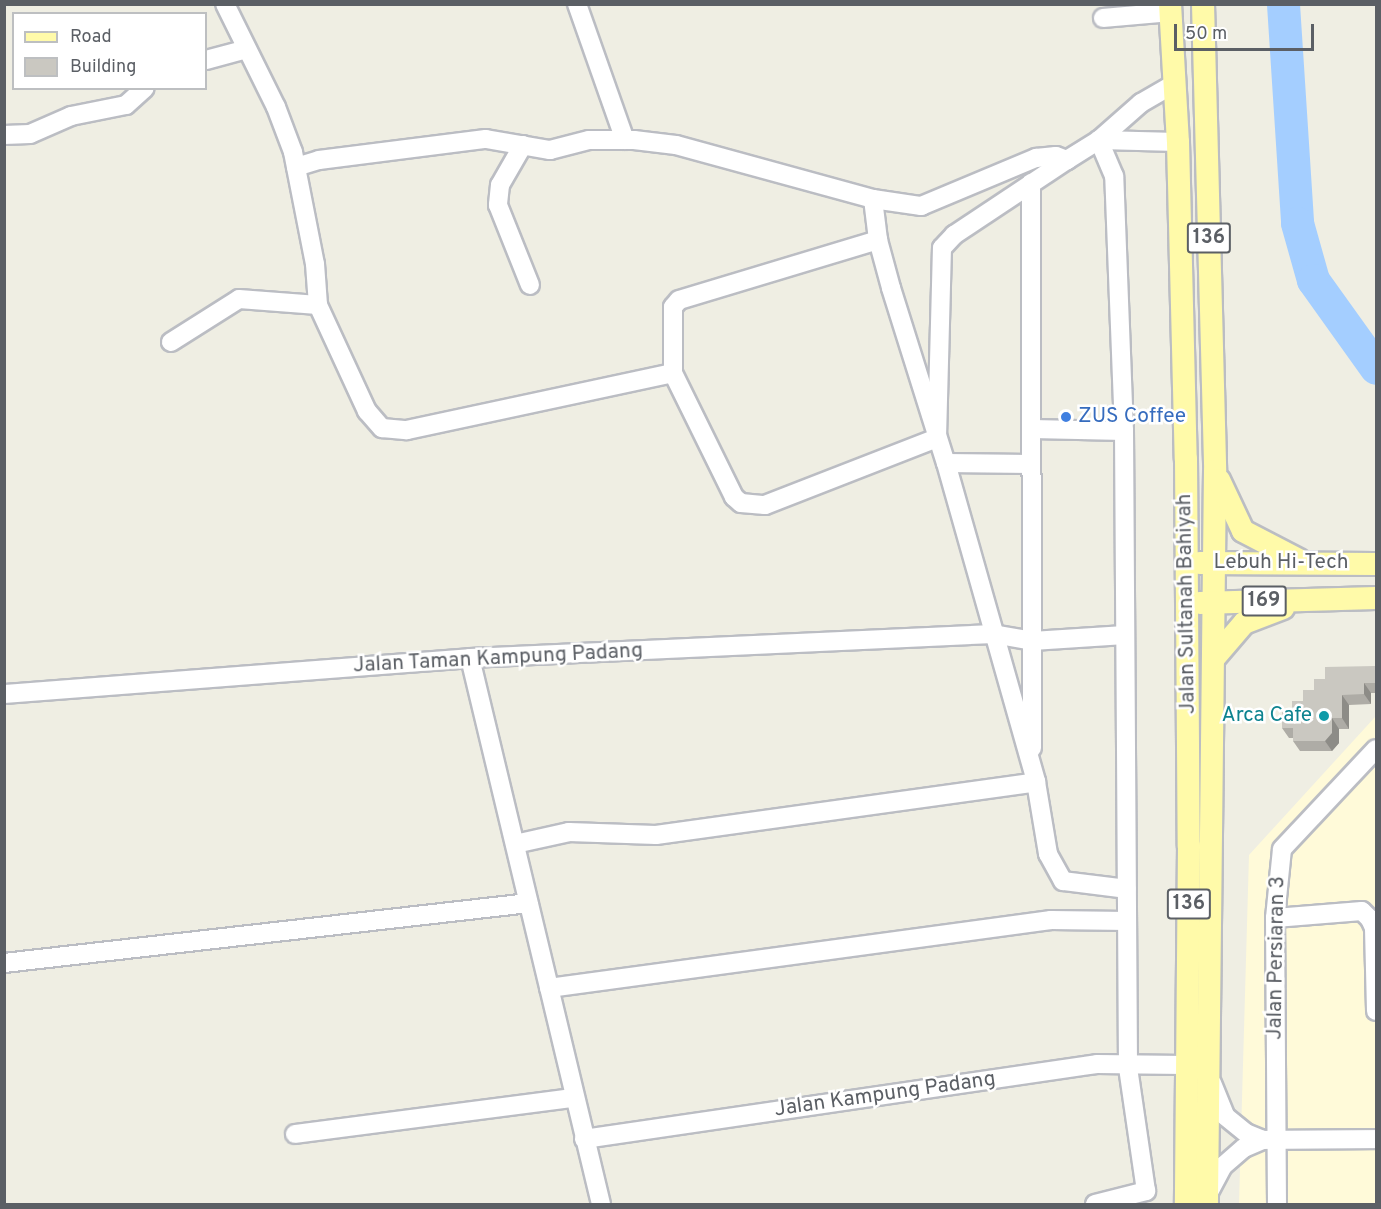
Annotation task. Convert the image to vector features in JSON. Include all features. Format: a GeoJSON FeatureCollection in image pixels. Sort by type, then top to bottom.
{"type":"FeatureCollection","features":[{"type":"Feature","properties":{"kind":"main road","name":"Jalan Sultanah Bahiyah"},"geometry":{"type":"LineString","coordinates":[[1203,4],[1215,471],[1211,1081],[1208,1199]]}},
{"type":"Feature","properties":{"kind":"main road","name":"Jalan Sultanah Bahiyah"},"geometry":{"type":"LineString","coordinates":[[1170,8],[1178,142],[1190,846],[1186,1204]]}},
{"type":"Feature","properties":{"kind":"main road"},"geometry":{"type":"LineString","coordinates":[[1215,471],[1243,531],[1290,557],[1315,565]]}},
{"type":"Feature","properties":{"kind":"main road","name":"Lebuh Hi-Tech"},"geometry":{"type":"LineString","coordinates":[[1186,563],[1377,564]]}},
{"type":"Feature","properties":{"kind":"main road","name":"Lebuh Hi-Tech"},"geometry":{"type":"LineString","coordinates":[[1186,603],[1377,598]]}},
{"type":"Feature","properties":{"kind":"main road"},"geometry":{"type":"LineString","coordinates":[[1214,658],[1244,622],[1314,599]]}},
{"type":"Feature","properties":{"kind":"street"},"geometry":{"type":"LineString","coordinates":[[225,4],[276,107],[296,167],[318,281],[318,305],[368,411],[382,428],[408,430],[673,373]]}},
{"type":"Feature","properties":{"kind":"street"},"geometry":{"type":"LineString","coordinates":[[577,4],[625,140]]}},
{"type":"Feature","properties":{"kind":"street"},"geometry":{"type":"LineString","coordinates":[[1103,18],[1170,8]]}},
{"type":"Feature","properties":{"kind":"street"},"geometry":{"type":"LineString","coordinates":[[207,60],[247,49]]}},
{"type":"Feature","properties":{"kind":"street"},"geometry":{"type":"LineString","coordinates":[[937,438],[942,248],[954,235],[1099,140],[1141,103],[1175,83]]}},
{"type":"Feature","properties":{"kind":"street"},"geometry":{"type":"LineString","coordinates":[[4,135],[30,134],[71,116],[126,105],[143,90]]}},
{"type":"Feature","properties":{"kind":"street"},"geometry":{"type":"LineString","coordinates":[[296,167],[319,160],[486,139],[550,150],[589,140],[625,140],[676,145],[873,199],[932,204],[1036,158],[1056,156],[1067,160]]}},
{"type":"Feature","properties":{"kind":"street"},"geometry":{"type":"LineString","coordinates":[[1099,140],[1178,142]]}},
{"type":"Feature","properties":{"kind":"street"},"geometry":{"type":"LineString","coordinates":[[1095,1204],[1150,1198],[1128,1067],[1124,431],[1114,176],[1099,140]]}},
{"type":"Feature","properties":{"kind":"street"},"geometry":{"type":"LineString","coordinates":[[523,145],[500,185],[498,205],[530,285]]}},
{"type":"Feature","properties":{"kind":"street"},"geometry":{"type":"LineString","coordinates":[[1031,183],[1034,775]]}},
{"type":"Feature","properties":{"kind":"street"},"geometry":{"type":"LineString","coordinates":[[873,199],[878,240],[946,463],[1034,775],[1048,854],[1063,880],[1127,889]]}},
{"type":"Feature","properties":{"kind":"street"},"geometry":{"type":"LineString","coordinates":[[878,240],[679,300],[673,307],[673,373],[734,496],[741,502],[765,505],[937,438]]}},
{"type":"Feature","properties":{"kind":"street"},"geometry":{"type":"LineString","coordinates":[[171,342],[239,299],[318,305]]}},
{"type":"Feature","properties":{"kind":"street"},"geometry":{"type":"LineString","coordinates":[[1032,429],[1124,431]]}},
{"type":"Feature","properties":{"kind":"street"},"geometry":{"type":"LineString","coordinates":[[946,463],[1031,464]]}},
{"type":"Feature","properties":{"kind":"street","name":"Jalan Taman Kampung Padang"},"geometry":{"type":"LineString","coordinates":[[4,694],[470,658],[993,634],[1032,641],[1125,635]]}},
{"type":"Feature","properties":{"kind":"street"},"geometry":{"type":"LineString","coordinates":[[470,658],[601,1204]]}},
{"type":"Feature","properties":{"kind":"street","name":"Jalan Persiaran 3"},"geometry":{"type":"LineString","coordinates":[[1277,1204],[1270,1140],[1276,877],[1282,849],[1377,749]]}},
{"type":"Feature","properties":{"kind":"street"},"geometry":{"type":"LineString","coordinates":[[515,844],[569,832],[656,835],[1034,775]]}},
{"type":"Feature","properties":{"kind":"street"},"geometry":{"type":"LineString","coordinates":[[4,963],[529,903]]}},
{"type":"Feature","properties":{"kind":"street"},"geometry":{"type":"LineString","coordinates":[[1275,918],[1362,911],[1370,919],[1374,928],[1377,1011]]}},
{"type":"Feature","properties":{"kind":"street"},"geometry":{"type":"LineString","coordinates":[[549,988],[1051,920],[1127,921]]}},
{"type":"Feature","properties":{"kind":"street","name":"Jalan Kampung Padang"},"geometry":{"type":"LineString","coordinates":[[584,1139],[1097,1064],[1128,1067],[1186,1065]]}},
{"type":"Feature","properties":{"kind":"street"},"geometry":{"type":"LineString","coordinates":[[1211,1081],[1225,1116],[1246,1133],[1270,1140]]}},
{"type":"Feature","properties":{"kind":"street"},"geometry":{"type":"LineString","coordinates":[[295,1134],[574,1098]]}},
{"type":"Feature","properties":{"kind":"street"},"geometry":{"type":"LineString","coordinates":[[1208,1199],[1223,1166],[1244,1148],[1270,1140],[1377,1139]]}},
{"type":"Feature","properties":{"kind":"shaded area"},"geometry":{"type":"Polygon","coordinates":[[[1376,716],[1376,1204],[1239,1204],[1249,855],[1376,716]]]}},
{"type":"Feature","properties":{"kind":"building","name":"Arca Cafe"},"geometry":{"type":"Polygon","coordinates":[[[1377,665],[1377,683],[1364,683],[1364,694],[1342,695],[1342,718],[1332,718],[1332,733],[1325,741],[1293,741],[1293,728],[1282,728],[1282,712],[1292,712],[1292,701],[1303,701],[1303,690],[1314,690],[1314,679],[1325,679],[1325,667],[1377,665]]]}},
{"type":"Feature","properties":{"kind":"waterway"},"geometry":{"type":"LineString","coordinates":[[1283,4],[1297,223],[1313,280],[1376,368]]}},
{"type":"Feature","properties":{"kind":"place","name":"ZUS Coffee"},"geometry":{"type":"Point","coordinates":[1066,417]}},
{"type":"Feature","properties":{"kind":"place","name":"Arca Cafe"},"geometry":{"type":"Point","coordinates":[1324,716]}}]}
